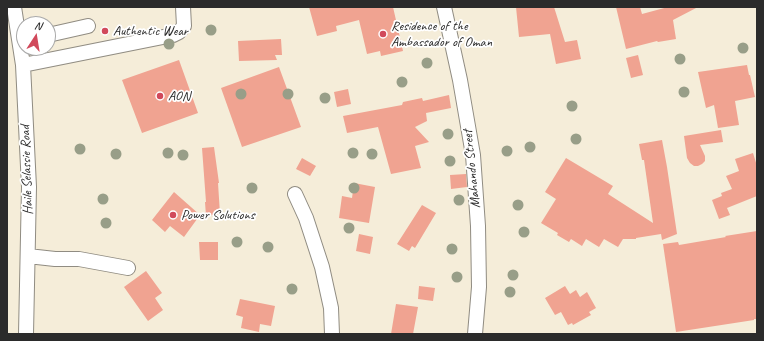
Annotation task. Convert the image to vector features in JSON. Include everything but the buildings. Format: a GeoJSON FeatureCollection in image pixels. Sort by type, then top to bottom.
{"type":"FeatureCollection","features":[{"type":"Feature","properties":{"kind":"street"},"geometry":{"type":"LineString","coordinates":[[23,65],[173,35],[179,32],[184,26],[183,7]]}},
{"type":"Feature","properties":{"kind":"street","name":"Mahando Street"},"geometry":{"type":"LineString","coordinates":[[444,7],[460,80],[473,155],[478,226],[479,287],[475,334]]}},
{"type":"Feature","properties":{"kind":"street"},"geometry":{"type":"LineString","coordinates":[[56,33],[88,26]]}},
{"type":"Feature","properties":{"kind":"street","name":"Haile Selassie Road"},"geometry":{"type":"LineString","coordinates":[[22,56],[29,187],[26,334]]}},
{"type":"Feature","properties":{"kind":"street"},"geometry":{"type":"LineString","coordinates":[[295,194],[306,218],[322,267],[330,308],[332,334]]}},
{"type":"Feature","properties":{"kind":"street"},"geometry":{"type":"LineString","coordinates":[[28,256],[55,259],[79,259],[128,268]]}},
{"type":"Feature","properties":{"kind":"place","name":"Authentic Wear"},"geometry":{"type":"Point","coordinates":[105,31]}},
{"type":"Feature","properties":{"kind":"place","name":"Residence of the Ambassador of Oman"},"geometry":{"type":"Point","coordinates":[383,34]}},
{"type":"Feature","properties":{"kind":"place","name":"AON"},"geometry":{"type":"Point","coordinates":[160,96]}},
{"type":"Feature","properties":{"kind":"place","name":"Power Solutions"},"geometry":{"type":"Point","coordinates":[173,215]}}]}
